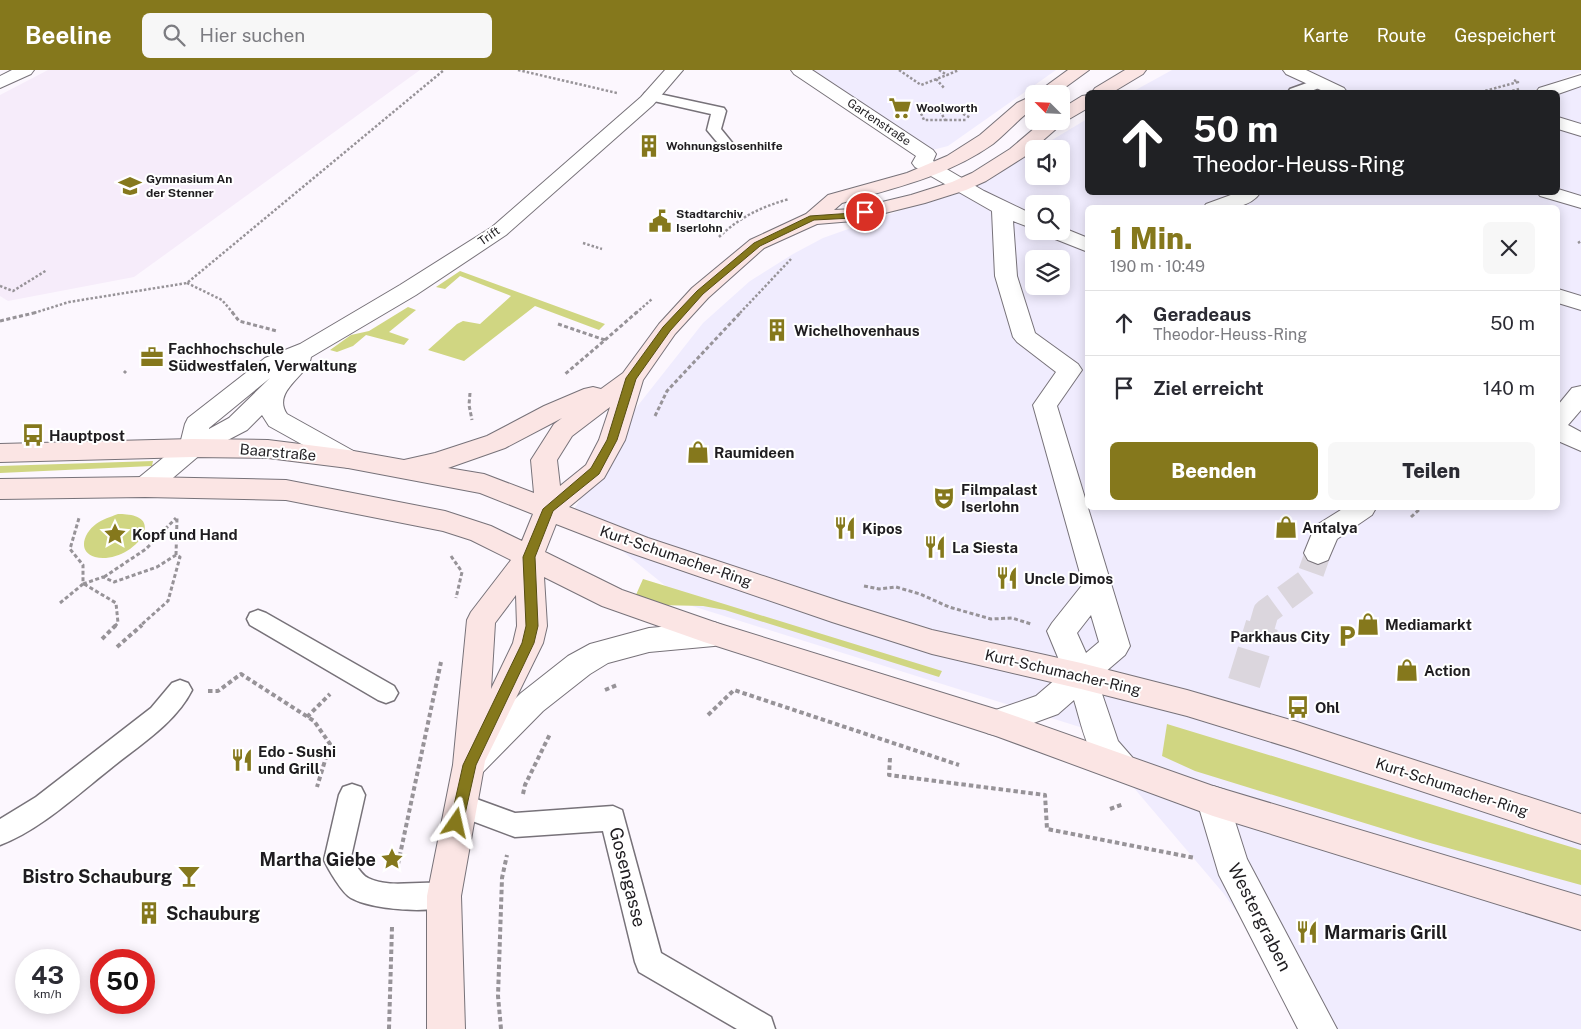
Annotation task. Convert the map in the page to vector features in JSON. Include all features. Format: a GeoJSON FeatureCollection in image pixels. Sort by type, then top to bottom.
{"type":"FeatureCollection","features":[{"type":"Feature","properties":{"kind":"main road"},"geometry":{"type":"LineString","coordinates":[[1058,85],[1080,70]]}},
{"type":"Feature","properties":{"kind":"main road"},"geometry":{"type":"LineString","coordinates":[[1104,90],[1137,70]]}},
{"type":"Feature","properties":{"kind":"main road"},"geometry":{"type":"LineString","coordinates":[[1070,111],[1085,102]]}},
{"type":"Feature","properties":{"kind":"main road"},"geometry":{"type":"LineString","coordinates":[[813,218],[853,215],[918,199],[946,178],[954,160],[987,139],[1025,105]]}},
{"type":"Feature","properties":{"kind":"main road"},"geometry":{"type":"LineString","coordinates":[[446,1029],[444,896],[469,765],[481,620],[529,557],[548,509],[544,460],[562,430],[631,378],[667,329],[700,292],[757,244],[813,218],[836,199],[905,180],[979,177],[1016,154],[1044,130]]}},
{"type":"Feature","properties":{"kind":"main road"},"geometry":{"type":"LineString","coordinates":[[401,468],[438,462],[496,442],[552,412],[631,378]]}},
{"type":"Feature","properties":{"kind":"main road"},"geometry":{"type":"LineString","coordinates":[[548,509],[595,471],[612,440],[631,378]]}},
{"type":"Feature","properties":{"kind":"main road","name":"Baarstraße"},"geometry":{"type":"LineString","coordinates":[[0,453],[192,448],[268,449],[348,459],[484,484],[548,509]]}},
{"type":"Feature","properties":{"kind":"main road"},"geometry":{"type":"LineString","coordinates":[[0,489],[145,487],[286,490],[463,525],[612,598],[714,634],[998,723],[1213,801],[1581,913]]}},
{"type":"Feature","properties":{"kind":"main road","name":"Kurt-Schumacher-Ring"},"geometry":{"type":"LineString","coordinates":[[548,509],[638,545],[932,642],[1162,696],[1294,735],[1581,829]]}},
{"type":"Feature","properties":{"kind":"main road"},"geometry":{"type":"LineString","coordinates":[[469,765],[528,643],[532,626],[529,557]]}},
{"type":"Feature","properties":{"kind":"street"},"geometry":{"type":"LineString","coordinates":[[0,82],[25,70]]}},
{"type":"Feature","properties":{"kind":"street","name":"Trift"},"geometry":{"type":"LineString","coordinates":[[192,448],[197,424],[273,363],[308,349],[408,290],[499,231],[649,99],[674,70]]}},
{"type":"Feature","properties":{"kind":"street","name":"Gartenstraße"},"geometry":{"type":"LineString","coordinates":[[800,70],[926,154],[922,163],[946,178]]}},
{"type":"Feature","properties":{"kind":"street"},"geometry":{"type":"LineString","coordinates":[[1292,70],[1334,90]]}},
{"type":"Feature","properties":{"kind":"street"},"geometry":{"type":"LineString","coordinates":[[1551,90],[1581,80]]}},
{"type":"Feature","properties":{"kind":"street"},"geometry":{"type":"LineString","coordinates":[[1560,124],[1581,130]]}},
{"type":"Feature","properties":{"kind":"street"},"geometry":{"type":"LineString","coordinates":[[946,178],[1002,210],[1025,219]]}},
{"type":"Feature","properties":{"kind":"street"},"geometry":{"type":"LineString","coordinates":[[1557,195],[1581,202]]}},
{"type":"Feature","properties":{"kind":"street"},"geometry":{"type":"LineString","coordinates":[[1227,205],[1254,199]]}},
{"type":"Feature","properties":{"kind":"street"},"geometry":{"type":"LineString","coordinates":[[998,723],[1048,705],[1115,646],[1045,405],[1079,371],[1026,337],[1006,276],[1002,210]]}},
{"type":"Feature","properties":{"kind":"street"},"geometry":{"type":"LineString","coordinates":[[1070,238],[1085,245]]}},
{"type":"Feature","properties":{"kind":"street"},"geometry":{"type":"LineString","coordinates":[[1560,297],[1581,303]]}},
{"type":"Feature","properties":{"kind":"street","name":"Trift"},"geometry":{"type":"LineString","coordinates":[[145,487],[192,448],[238,424],[278,384],[308,349]]}},
{"type":"Feature","properties":{"kind":"street","name":"Trift"},"geometry":{"type":"LineString","coordinates":[[278,384],[272,398],[270,410],[278,420],[348,459]]}},
{"type":"Feature","properties":{"kind":"street"},"geometry":{"type":"LineString","coordinates":[[1560,419],[1581,394]]}},
{"type":"Feature","properties":{"kind":"street"},"geometry":{"type":"LineString","coordinates":[[1560,432],[1581,442]]}},
{"type":"Feature","properties":{"kind":"street"},"geometry":{"type":"LineString","coordinates":[[1318,553],[1325,533],[1360,510]]}},
{"type":"Feature","properties":{"kind":"street"},"geometry":{"type":"LineString","coordinates":[[1097,586],[1062,631],[1081,676],[1104,748],[1122,767]]}},
{"type":"Feature","properties":{"kind":"street"},"geometry":{"type":"LineString","coordinates":[[469,765],[532,702],[579,665],[600,653],[650,640],[714,634]]}},
{"type":"Feature","properties":{"kind":"street","name":"Westergraben"},"geometry":{"type":"LineString","coordinates":[[1213,801],[1231,864],[1318,1029]]}},
{"type":"Feature","properties":{"kind":"lane"},"geometry":{"type":"LineString","coordinates":[[1300,90],[1318,83]]}},
{"type":"Feature","properties":{"kind":"lane"},"geometry":{"type":"LineString","coordinates":[[649,99],[719,111],[714,130],[727,145]]}},
{"type":"Feature","properties":{"kind":"lane"},"geometry":{"type":"LineString","coordinates":[[266,624],[386,693]]}},
{"type":"Feature","properties":{"kind":"lane"},"geometry":{"type":"LineString","coordinates":[[0,833],[45,805],[159,715],[180,690]]}},
{"type":"Feature","properties":{"kind":"lane"},"geometry":{"type":"LineString","coordinates":[[352,795],[337,860],[358,888],[395,897],[444,896]]}},
{"type":"Feature","properties":{"kind":"lane","name":"Gosengasse"},"geometry":{"type":"LineString","coordinates":[[460,805],[515,824],[613,818],[649,962],[761,1027]]}},
{"type":"Feature","properties":{"kind":"path"},"geometry":{"type":"LineString","coordinates":[[0,321],[18,318],[69,302],[187,283],[444,70]]}},
{"type":"Feature","properties":{"kind":"path"},"geometry":{"type":"LineString","coordinates":[[518,70],[649,99]]}},
{"type":"Feature","properties":{"kind":"path"},"geometry":{"type":"LineString","coordinates":[[898,70],[921,85],[958,70]]}},
{"type":"Feature","properties":{"kind":"path"},"geometry":{"type":"LineString","coordinates":[[939,70],[948,75]]}},
{"type":"Feature","properties":{"kind":"path"},"geometry":{"type":"LineString","coordinates":[[936,79],[945,89]]}},
{"type":"Feature","properties":{"kind":"path"},"geometry":{"type":"LineString","coordinates":[[1489,90],[1518,82],[1514,80]]}},
{"type":"Feature","properties":{"kind":"path"},"geometry":{"type":"LineString","coordinates":[[945,120],[938,107],[920,111],[924,120],[945,120],[957,120]]}},
{"type":"Feature","properties":{"kind":"path"},"geometry":{"type":"LineString","coordinates":[[583,243],[602,249]]}},
{"type":"Feature","properties":{"kind":"path"},"geometry":{"type":"LineString","coordinates":[[654,417],[667,391],[794,255]]}},
{"type":"Feature","properties":{"kind":"path"},"geometry":{"type":"LineString","coordinates":[[0,286],[13,291],[47,270]]}},
{"type":"Feature","properties":{"kind":"path"},"geometry":{"type":"LineString","coordinates":[[187,283],[222,300],[239,321]]}},
{"type":"Feature","properties":{"kind":"path"},"geometry":{"type":"LineString","coordinates":[[558,324],[592,335]]}},
{"type":"Feature","properties":{"kind":"path"},"geometry":{"type":"LineString","coordinates":[[470,393],[469,405],[471,414]]}},
{"type":"Feature","properties":{"kind":"path"},"geometry":{"type":"LineString","coordinates":[[1411,516],[1418,510]]}},
{"type":"Feature","properties":{"kind":"path"},"geometry":{"type":"LineString","coordinates":[[60,603],[83,584],[104,577],[146,549],[182,512]]}},
{"type":"Feature","properties":{"kind":"path"},"geometry":{"type":"LineString","coordinates":[[117,647],[168,601],[180,557],[176,554],[177,518]]}},
{"type":"Feature","properties":{"kind":"path"},"geometry":{"type":"LineString","coordinates":[[77,524],[70,549],[83,565],[83,584]]}},
{"type":"Feature","properties":{"kind":"path"},"geometry":{"type":"LineString","coordinates":[[451,548],[449,553],[457,562],[462,572],[454,608]]}},
{"type":"Feature","properties":{"kind":"path"},"geometry":{"type":"LineString","coordinates":[[104,577],[114,582],[157,567],[176,554]]}},
{"type":"Feature","properties":{"kind":"path"},"geometry":{"type":"LineString","coordinates":[[83,584],[116,603],[118,623],[102,639]]}},
{"type":"Feature","properties":{"kind":"path"},"geometry":{"type":"LineString","coordinates":[[871,586],[879,589],[896,587],[991,619],[1012,618],[1038,626]]}},
{"type":"Feature","properties":{"kind":"path"},"geometry":{"type":"LineString","coordinates":[[389,1029],[388,1004],[399,855],[443,654]]}},
{"type":"Feature","properties":{"kind":"path"},"geometry":{"type":"LineString","coordinates":[[180,690],[218,691],[240,674],[314,721],[330,744],[317,787]]}},
{"type":"Feature","properties":{"kind":"path"},"geometry":{"type":"LineString","coordinates":[[708,714],[734,690],[959,765]]}},
{"type":"Feature","properties":{"kind":"path"},"geometry":{"type":"LineString","coordinates":[[890,758],[889,775],[1045,795],[1047,828],[1202,860]]}},
{"type":"Feature","properties":{"kind":"shaded area","name":"Gymnasium An der Stenner"},"geometry":{"type":"Polygon","coordinates":[[[48,70],[420,70],[134,277],[8,301],[0,296],[0,95],[48,70]]]}},
{"type":"Feature","properties":{"kind":"shaded area"},"geometry":{"type":"Polygon","coordinates":[[[797,70],[1056,70],[1035,85],[1025,85],[1025,92],[948,146],[913,155],[797,70]]]}},
{"type":"Feature","properties":{"kind":"shaded area"},"geometry":{"type":"Polygon","coordinates":[[[1172,70],[1581,70],[1581,72],[1534,90],[1136,90],[1172,70]]]}},
{"type":"Feature","properties":{"kind":"shaded area"},"geometry":{"type":"Polygon","coordinates":[[[1581,75],[1581,1029],[1318,1029],[1224,894],[1083,728],[689,605],[573,511],[632,413],[703,323],[750,281],[823,238],[983,181],[1025,156],[1025,185],[1070,185],[1070,140],[1052,140],[1085,120],[1085,195],[1560,195],[1560,90],[1539,90],[1581,75]]]}},
{"type":"Feature","properties":{"kind":"green space"},"geometry":{"type":"Polygon","coordinates":[[[460,271],[605,324],[599,330],[535,306],[464,361],[428,350],[457,324],[463,321],[480,324],[511,296],[460,276],[445,289],[436,287],[460,271]]]}},
{"type":"Feature","properties":{"kind":"green space"},"geometry":{"type":"Polygon","coordinates":[[[408,307],[416,310],[389,332],[409,339],[404,345],[366,335],[353,346],[337,352],[330,350],[351,335],[369,331],[408,307]]]}},
{"type":"Feature","properties":{"kind":"green space"},"geometry":{"type":"Polygon","coordinates":[[[153,461],[152,466],[0,473],[0,466],[153,461]]]}},
{"type":"Feature","properties":{"kind":"green space"},"geometry":{"type":"Polygon","coordinates":[[[118,514],[133,515],[144,522],[145,527],[141,538],[130,549],[116,556],[102,558],[89,554],[84,546],[84,541],[92,527],[118,514]]]}},
{"type":"Feature","properties":{"kind":"green space"},"geometry":{"type":"Polygon","coordinates":[[[643,579],[942,671],[939,677],[725,610],[703,606],[657,605],[635,597],[643,579]]]}},
{"type":"Feature","properties":{"kind":"green space"},"geometry":{"type":"Polygon","coordinates":[[[1167,724],[1581,850],[1581,885],[1423,841],[1195,771],[1162,756],[1167,724]]]}},
{"type":"Feature","properties":{"kind":"tunnel"},"geometry":{"type":"LineString","coordinates":[[1262,626],[1266,612],[1308,581],[1318,553]]}},
{"type":"Feature","properties":{"kind":"tunnel"},"geometry":{"type":"LineString","coordinates":[[1244,683],[1262,625]]}},
{"type":"Feature","properties":{"kind":"place","name":"Woolworth"},"geometry":{"type":"Point","coordinates":[900,108]}},
{"type":"Feature","properties":{"kind":"place","name":"Wohnungslosenhilfe"},"geometry":{"type":"Point","coordinates":[649,146]}},
{"type":"Feature","properties":{"kind":"place","name":"Gymnasium An der Stenner"},"geometry":{"type":"Point","coordinates":[130,186]}},
{"type":"Feature","properties":{"kind":"place","name":"Stadtarchiv Iserlohn"},"geometry":{"type":"Point","coordinates":[660,221]}},
{"type":"Feature","properties":{"kind":"place","name":"Wichelhovenhaus"},"geometry":{"type":"Point","coordinates":[777,330]}},
{"type":"Feature","properties":{"kind":"place","name":"Fachhochschule Südwestfalen, Verwaltung"},"geometry":{"type":"Point","coordinates":[152,357]}},
{"type":"Feature","properties":{"kind":"place","name":"Hauptpost"},"geometry":{"type":"Point","coordinates":[33,435]}},
{"type":"Feature","properties":{"kind":"place","name":"Raumideen"},"geometry":{"type":"Point","coordinates":[698,452]}},
{"type":"Feature","properties":{"kind":"place","name":"Filmpalast Iserlohn"},"geometry":{"type":"Point","coordinates":[944,498]}},
{"type":"Feature","properties":{"kind":"place","name":"Antalya"},"geometry":{"type":"Point","coordinates":[1286,527]}},
{"type":"Feature","properties":{"kind":"place","name":"Kipos"},"geometry":{"type":"Point","coordinates":[845,528]}},
{"type":"Feature","properties":{"kind":"place","name":"Kopf und Hand"},"geometry":{"type":"Point","coordinates":[115,534]}},
{"type":"Feature","properties":{"kind":"place","name":"La Siesta"},"geometry":{"type":"Point","coordinates":[935,547]}},
{"type":"Feature","properties":{"kind":"place","name":"Uncle Dimos"},"geometry":{"type":"Point","coordinates":[1007,578]}},
{"type":"Feature","properties":{"kind":"place","name":"Mediamarkt"},"geometry":{"type":"Point","coordinates":[1368,624]}},
{"type":"Feature","properties":{"kind":"place","name":"Parkhaus City"},"geometry":{"type":"Point","coordinates":[1347,636]}},
{"type":"Feature","properties":{"kind":"place","name":"Action"},"geometry":{"type":"Point","coordinates":[1407,670]}},
{"type":"Feature","properties":{"kind":"place","name":"Ohl"},"geometry":{"type":"Point","coordinates":[1298,707]}},
{"type":"Feature","properties":{"kind":"place","name":"Edo - Sushi und Grill"},"geometry":{"type":"Point","coordinates":[242,760]}},
{"type":"Feature","properties":{"kind":"place","name":"Martha Giebe"},"geometry":{"type":"Point","coordinates":[392,859]}},
{"type":"Feature","properties":{"kind":"place","name":"Bistro Schauburg"},"geometry":{"type":"Point","coordinates":[189,876]}},
{"type":"Feature","properties":{"kind":"place","name":"Schauburg"},"geometry":{"type":"Point","coordinates":[149,913]}},
{"type":"Feature","properties":{"kind":"place","name":"Marmaris Grill"},"geometry":{"type":"Point","coordinates":[1307,932]}},
{"type":"Feature","properties":{"kind":"route"},"geometry":{"type":"LineString","coordinates":[[456,823],[469,765],[528,643],[532,626],[529,557],[548,509],[595,471],[612,440],[631,378],[667,329],[700,292],[757,244],[785,229],[813,218],[853,215],[865,212]]}}]}
